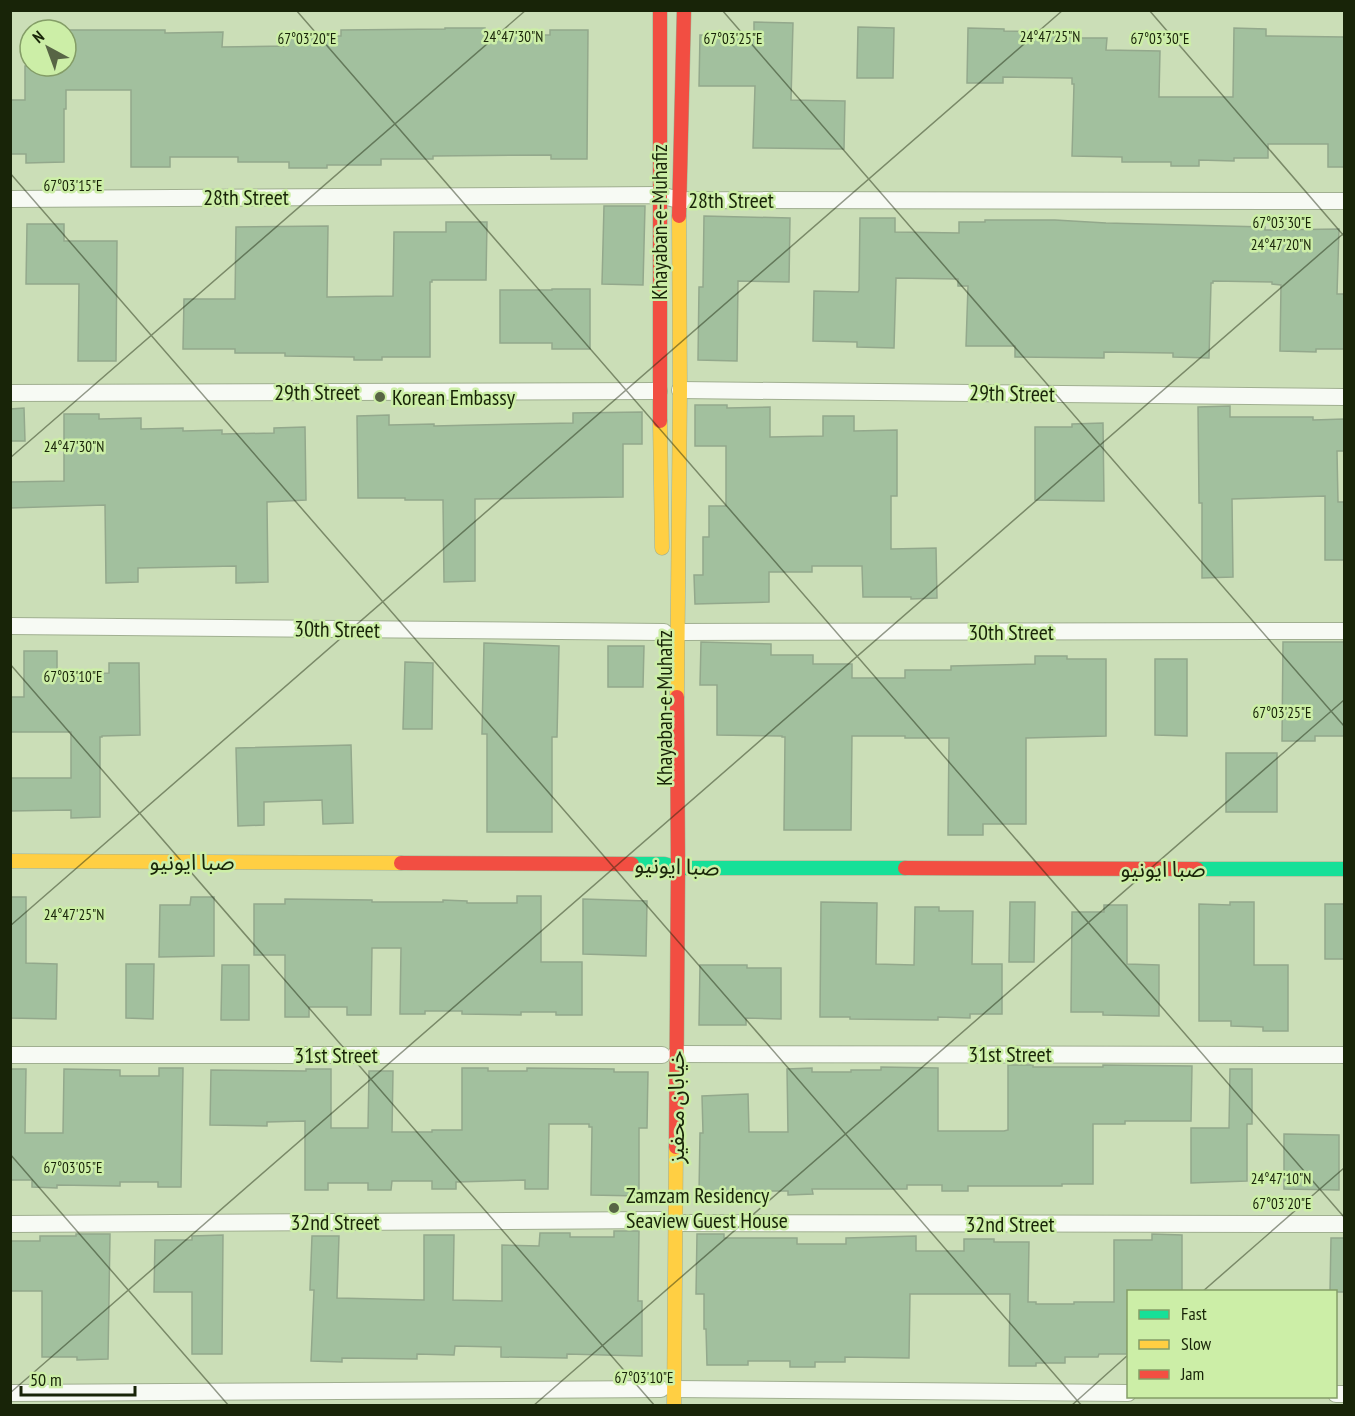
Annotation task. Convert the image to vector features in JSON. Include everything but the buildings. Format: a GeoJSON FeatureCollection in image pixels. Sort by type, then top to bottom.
{"type":"FeatureCollection","features":[{"type":"Feature","properties":{"kind":"main road","name":"Khayaban-e-Muhafiz"},"geometry":{"type":"LineString","coordinates":[[660,10],[659,391],[663,563]]}},
{"type":"Feature","properties":{"kind":"main road","name":"Khayaban-e-Muhafiz"},"geometry":{"type":"LineString","coordinates":[[664,748],[680,390],[679,200],[684,10]]}},
{"type":"Feature","properties":{"kind":"main road","name":"Khayaban-e-Muhafiz"},"geometry":{"type":"LineString","coordinates":[[668,628],[669,869]]}},
{"type":"Feature","properties":{"kind":"main road","name":"صبا ایونیو"},"geometry":{"type":"LineString","coordinates":[[10,861],[669,869],[1249,882]]}},
{"type":"Feature","properties":{"kind":"main road","name":"صبا ایونیو"},"geometry":{"type":"LineString","coordinates":[[669,869],[1344,869]]}},
{"type":"Feature","properties":{"kind":"main road","name":"خیابان محفیز"},"geometry":{"type":"LineString","coordinates":[[668,1397],[675,1315],[664,1221],[669,869]]}},
{"type":"Feature","properties":{"kind":"main road","name":"صبا ایونیو"},"geometry":{"type":"LineString","coordinates":[[10,874],[569,877]]}},
{"type":"Feature","properties":{"kind":"main road"},"geometry":{"type":"LineString","coordinates":[[661,1316],[675,1315]]}},
{"type":"Feature","properties":{"kind":"main road"},"geometry":{"type":"LineString","coordinates":[[661,1358],[668,1397]]}},
{"type":"Feature","properties":{"kind":"street","name":"28th Street"},"geometry":{"type":"LineString","coordinates":[[10,199],[660,195],[679,200],[1344,201]]}},
{"type":"Feature","properties":{"kind":"street","name":"29th Street"},"geometry":{"type":"LineString","coordinates":[[680,390],[1344,397]]}},
{"type":"Feature","properties":{"kind":"street","name":"29th Street"},"geometry":{"type":"LineString","coordinates":[[10,393],[659,391]]}},
{"type":"Feature","properties":{"kind":"street","name":"30th Street"},"geometry":{"type":"LineString","coordinates":[[10,626],[1344,631]]}},
{"type":"Feature","properties":{"kind":"street","name":"31st Street"},"geometry":{"type":"LineString","coordinates":[[10,1054],[1344,1055]]}},
{"type":"Feature","properties":{"kind":"street","name":"32nd Street"},"geometry":{"type":"LineString","coordinates":[[10,1224],[664,1221],[1344,1224]]}},
{"type":"Feature","properties":{"kind":"street"},"geometry":{"type":"LineString","coordinates":[[10,1393],[230,1398],[1127,1393]]}},
{"type":"Feature","properties":{"kind":"traffic: fast"},"geometry":{"type":"LineString","coordinates":[[632,864],[664,864],[678,868],[905,868]]}},
{"type":"Feature","properties":{"kind":"traffic: fast"},"geometry":{"type":"LineString","coordinates":[[1197,869],[1344,869]]}},
{"type":"Feature","properties":{"kind":"traffic: slow"},"geometry":{"type":"LineString","coordinates":[[677,697],[679,216]]}},
{"type":"Feature","properties":{"kind":"traffic: slow"},"geometry":{"type":"LineString","coordinates":[[660,421],[662,548]]}},
{"type":"Feature","properties":{"kind":"traffic: slow"},"geometry":{"type":"LineString","coordinates":[[10,861],[401,863]]}},
{"type":"Feature","properties":{"kind":"traffic: slow"},"geometry":{"type":"LineString","coordinates":[[674,1406],[676,1147]]}},
{"type":"Feature","properties":{"kind":"traffic: jam"},"geometry":{"type":"LineString","coordinates":[[660,10],[660,421]]}},
{"type":"Feature","properties":{"kind":"traffic: jam"},"geometry":{"type":"LineString","coordinates":[[679,216],[684,10]]}},
{"type":"Feature","properties":{"kind":"traffic: jam"},"geometry":{"type":"LineString","coordinates":[[676,1147],[677,697]]}},
{"type":"Feature","properties":{"kind":"traffic: jam"},"geometry":{"type":"LineString","coordinates":[[401,863],[632,864]]}},
{"type":"Feature","properties":{"kind":"traffic: jam"},"geometry":{"type":"LineString","coordinates":[[905,868],[1197,869]]}},
{"type":"Feature","properties":{"kind":"place","name":"Korean Embassy"},"geometry":{"type":"Point","coordinates":[380,397]}},
{"type":"Feature","properties":{"kind":"place","name":"Zamzam Residency Seaview Guest House"},"geometry":{"type":"Point","coordinates":[614,1208]}}]}
